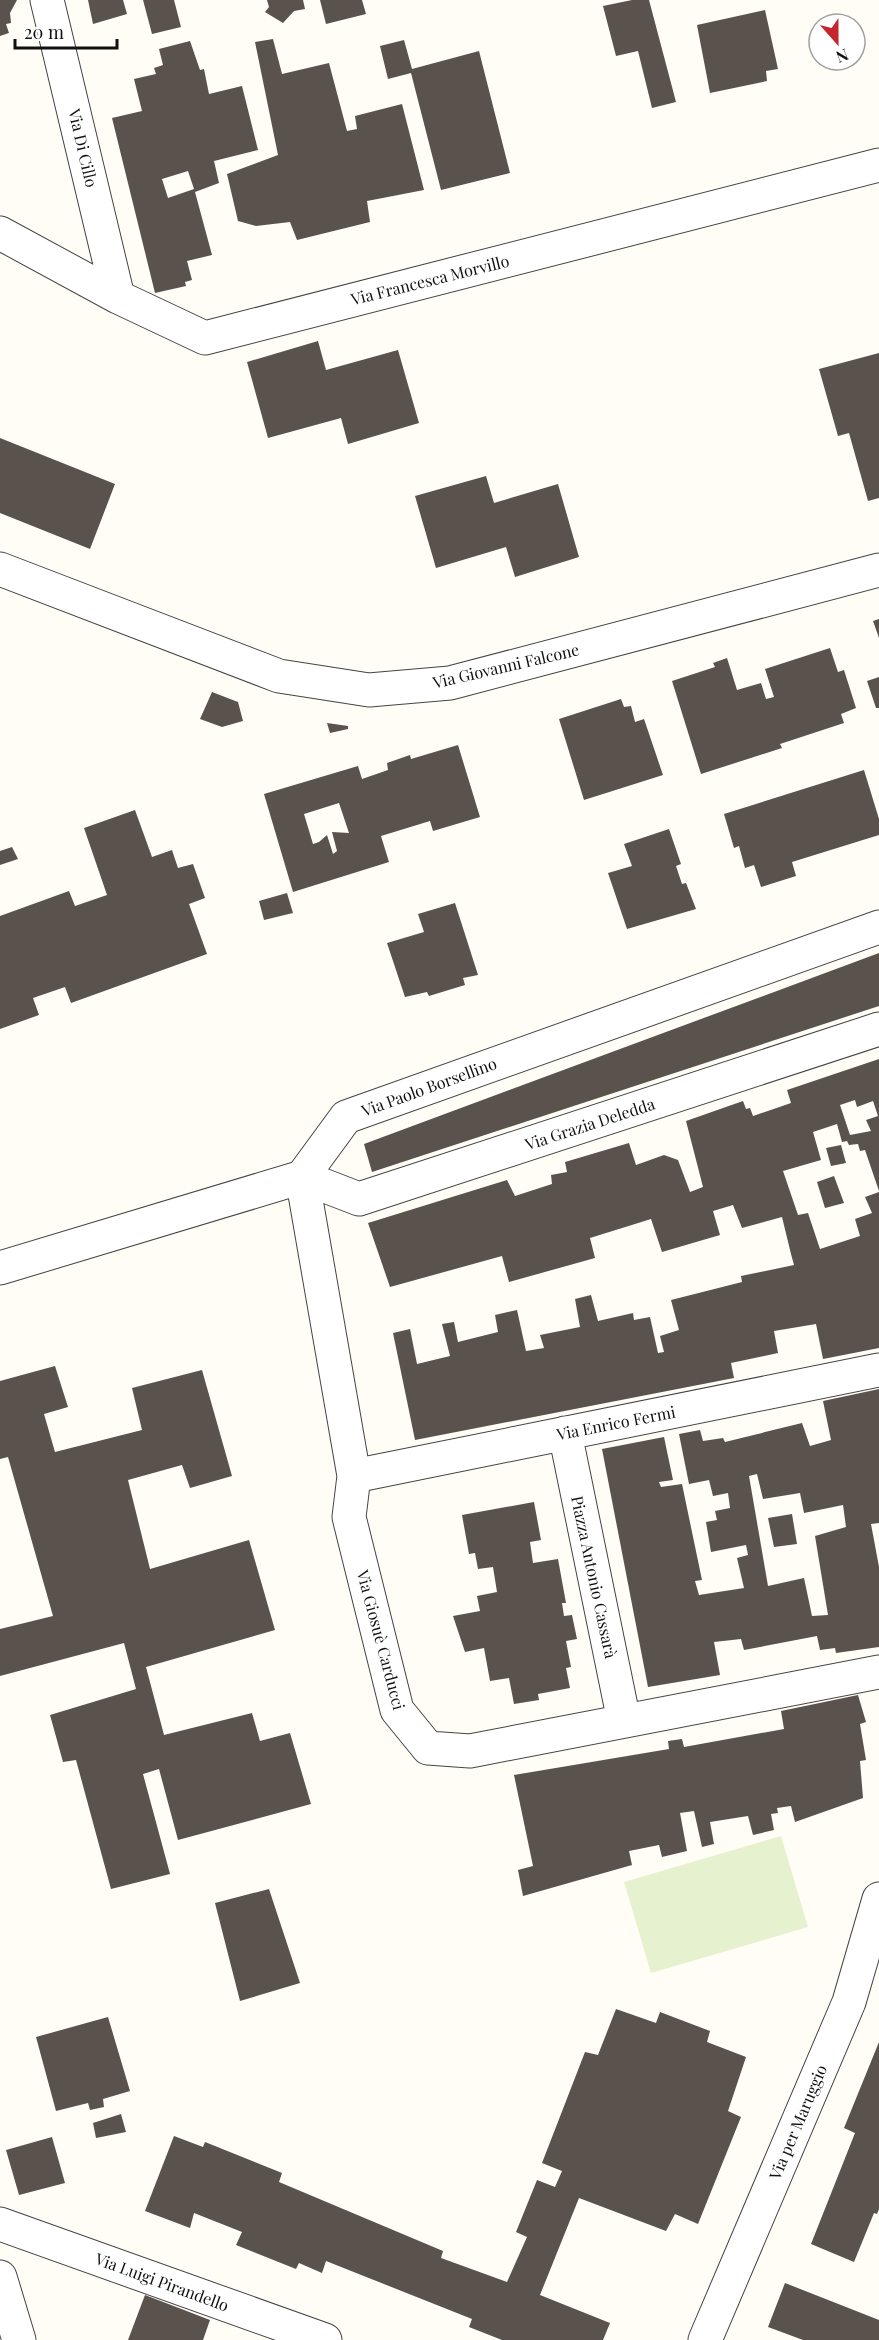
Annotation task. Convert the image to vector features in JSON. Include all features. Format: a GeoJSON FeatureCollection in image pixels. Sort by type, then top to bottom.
{"type":"FeatureCollection","features":[{"type":"Feature","properties":{"kind":"street","name":"Via Di Cillo"},"geometry":{"type":"LineString","coordinates":[[47,0],[118,297]]}},
{"type":"Feature","properties":{"kind":"street","name":"Via Francesca Morvillo"},"geometry":{"type":"LineString","coordinates":[[0,232],[118,297],[205,338],[879,165]]}},
{"type":"Feature","properties":{"kind":"street","name":"Via Giovanni Falcone"},"geometry":{"type":"LineString","coordinates":[[0,568],[279,676],[369,690],[450,683],[879,570]]}},
{"type":"Feature","properties":{"kind":"street","name":"Via Paolo Borsellino"},"geometry":{"type":"LineString","coordinates":[[302,1177],[346,1117],[879,927]]}},
{"type":"Feature","properties":{"kind":"street","name":"Via Grazia Deledda"},"geometry":{"type":"LineString","coordinates":[[302,1177],[359,1199],[879,1029]]}},
{"type":"Feature","properties":{"kind":"street"},"geometry":{"type":"LineString","coordinates":[[0,1268],[302,1177]]}},
{"type":"Feature","properties":{"kind":"street","name":"Via Giosuè Carducci"},"geometry":{"type":"LineString","coordinates":[[302,1177],[354,1476],[349,1517],[397,1710],[428,1748],[470,1750],[879,1672]]}},
{"type":"Feature","properties":{"kind":"street","name":"Via Enrico Fermi"},"geometry":{"type":"LineString","coordinates":[[354,1476],[879,1370]]}},
{"type":"Feature","properties":{"kind":"street","name":"Piazza Antonio Cassarà"},"geometry":{"type":"LineString","coordinates":[[564,1433],[624,1721]]}},
{"type":"Feature","properties":{"kind":"street","name":"Via per Maruggio"},"geometry":{"type":"LineString","coordinates":[[705,2340],[849,2002],[879,1899]]}},
{"type":"Feature","properties":{"kind":"street","name":"Via Luigi Pirandello"},"geometry":{"type":"LineString","coordinates":[[0,2224],[325,2340]]}},
{"type":"Feature","properties":{"kind":"street"},"geometry":{"type":"LineString","coordinates":[[0,2277],[19,2340]]}},
{"type":"Feature","properties":{"kind":"green space"},"geometry":{"type":"Polygon","coordinates":[[[781,1836],[808,1927],[651,1973],[624,1882],[781,1836]]]}},
{"type":"Feature","properties":{"kind":"building"},"geometry":{"type":"Polygon","coordinates":[[[0,0],[17,0],[10,13],[11,23],[6,24],[9,33],[0,36],[0,0]]]}},
{"type":"Feature","properties":{"kind":"building"},"geometry":{"type":"Polygon","coordinates":[[[88,0],[123,0],[127,14],[93,24],[88,0]]]}},
{"type":"Feature","properties":{"kind":"building"},"geometry":{"type":"Polygon","coordinates":[[[143,0],[174,0],[181,27],[152,34],[143,0]]]}},
{"type":"Feature","properties":{"kind":"building"},"geometry":{"type":"Polygon","coordinates":[[[267,0],[303,0],[305,9],[294,11],[283,23],[265,12],[269,7],[267,0]]]}},
{"type":"Feature","properties":{"kind":"building"},"geometry":{"type":"Polygon","coordinates":[[[320,0],[362,0],[366,14],[326,24],[320,0]]]}},
{"type":"Feature","properties":{"kind":"building"},"geometry":{"type":"Polygon","coordinates":[[[632,0],[649,0],[676,102],[652,108],[638,51],[616,56],[603,6],[632,0]]]}},
{"type":"Feature","properties":{"kind":"building"},"geometry":{"type":"Polygon","coordinates":[[[765,10],[778,69],[766,71],[767,81],[710,93],[697,25],[765,10]]]}},
{"type":"Feature","properties":{"kind":"building"},"geometry":{"type":"Polygon","coordinates":[[[273,39],[282,74],[329,63],[347,131],[357,129],[355,116],[402,104],[424,190],[367,201],[370,222],[297,240],[290,222],[256,226],[238,221],[227,174],[278,155],[255,42],[273,39]]]}},
{"type":"Feature","properties":{"kind":"building"},"geometry":{"type":"Polygon","coordinates":[[[404,40],[412,69],[479,51],[510,173],[441,190],[411,73],[388,79],[380,46],[404,40]]]}},
{"type":"Feature","properties":{"kind":"building"},"geometry":{"type":"Polygon","coordinates":[[[190,41],[200,70],[204,69],[209,94],[242,86],[258,150],[214,161],[219,183],[195,192],[212,255],[187,261],[192,280],[185,282],[186,286],[155,293],[112,118],[142,111],[134,79],[156,74],[154,68],[163,65],[159,49],[190,41]],[[188,171],[162,179],[168,198],[194,189],[188,171]]]}},
{"type":"Feature","properties":{"kind":"building"},"geometry":{"type":"Polygon","coordinates":[[[318,341],[326,370],[398,350],[419,423],[348,444],[341,418],[268,438],[247,362],[318,341]]]}},
{"type":"Feature","properties":{"kind":"building"},"geometry":{"type":"Polygon","coordinates":[[[879,353],[879,498],[868,501],[849,433],[838,436],[819,369],[879,353]]]}},
{"type":"Feature","properties":{"kind":"building"},"geometry":{"type":"Polygon","coordinates":[[[0,438],[115,484],[90,549],[0,513],[0,438]]]}},
{"type":"Feature","properties":{"kind":"building"},"geometry":{"type":"Polygon","coordinates":[[[486,476],[494,503],[558,484],[579,557],[515,577],[506,547],[436,568],[415,496],[486,476]]]}},
{"type":"Feature","properties":{"kind":"building"},"geometry":{"type":"Polygon","coordinates":[[[879,619],[879,638],[873,621],[879,619]]]}},
{"type":"Feature","properties":{"kind":"building"},"geometry":{"type":"Polygon","coordinates":[[[830,648],[838,672],[844,670],[856,708],[841,714],[844,723],[780,744],[782,748],[701,774],[672,681],[715,667],[713,663],[727,658],[737,690],[761,683],[766,699],[774,697],[765,669],[830,648]]]}},
{"type":"Feature","properties":{"kind":"building"},"geometry":{"type":"Polygon","coordinates":[[[879,677],[879,708],[876,708],[867,681],[879,677]]]}},
{"type":"Feature","properties":{"kind":"building"},"geometry":{"type":"Polygon","coordinates":[[[212,692],[238,702],[243,721],[222,727],[200,719],[212,692]]]}},
{"type":"Feature","properties":{"kind":"building"},"geometry":{"type":"Polygon","coordinates":[[[621,699],[624,707],[631,706],[635,722],[644,719],[663,775],[584,800],[559,719],[621,699]]]}},
{"type":"Feature","properties":{"kind":"building"},"geometry":{"type":"Polygon","coordinates":[[[327,723],[348,726],[348,729],[330,733],[327,723]]]}},
{"type":"Feature","properties":{"kind":"building"},"geometry":{"type":"Polygon","coordinates":[[[458,745],[480,817],[433,831],[430,821],[381,836],[389,862],[293,892],[264,794],[358,766],[362,779],[388,770],[387,763],[410,755],[411,759],[458,745]],[[339,803],[304,814],[313,844],[327,835],[333,854],[337,851],[332,832],[349,833],[339,803]]]}},
{"type":"Feature","properties":{"kind":"building"},"geometry":{"type":"Polygon","coordinates":[[[864,770],[879,819],[879,835],[792,862],[796,876],[761,887],[754,865],[745,868],[739,846],[734,848],[724,814],[864,770]]]}},
{"type":"Feature","properties":{"kind":"building"},"geometry":{"type":"Polygon","coordinates":[[[135,810],[152,857],[172,850],[178,868],[193,864],[205,898],[189,904],[207,954],[71,1003],[65,987],[33,998],[39,1015],[0,1029],[0,916],[69,891],[75,906],[107,895],[84,828],[135,810]]]}},
{"type":"Feature","properties":{"kind":"building"},"geometry":{"type":"Polygon","coordinates":[[[669,829],[681,864],[676,866],[682,884],[686,883],[696,909],[627,929],[608,873],[632,866],[624,844],[669,829]]]}},
{"type":"Feature","properties":{"kind":"building"},"geometry":{"type":"Polygon","coordinates":[[[12,847],[18,859],[0,865],[0,851],[12,847]]]}},
{"type":"Feature","properties":{"kind":"building"},"geometry":{"type":"Polygon","coordinates":[[[287,893],[293,913],[264,920],[259,901],[287,893]]]}},
{"type":"Feature","properties":{"kind":"building"},"geometry":{"type":"Polygon","coordinates":[[[455,903],[478,975],[463,978],[465,985],[429,996],[427,992],[405,997],[387,943],[424,932],[418,914],[455,903]]]}},
{"type":"Feature","properties":{"kind":"building"},"geometry":{"type":"Polygon","coordinates":[[[879,953],[879,1006],[372,1172],[364,1144],[879,953]]]}},
{"type":"Feature","properties":{"kind":"building"},"geometry":{"type":"Polygon","coordinates":[[[879,1059],[879,1191],[865,1150],[860,1151],[858,1144],[849,1145],[847,1141],[842,1142],[837,1124],[813,1132],[821,1160],[783,1171],[798,1215],[808,1213],[820,1249],[860,1236],[855,1219],[872,1213],[865,1197],[879,1192],[879,1348],[823,1359],[816,1324],[774,1331],[778,1353],[731,1363],[734,1378],[415,1440],[393,1333],[410,1329],[417,1364],[450,1356],[442,1324],[454,1322],[458,1342],[498,1332],[495,1315],[517,1310],[526,1351],[544,1348],[540,1335],[580,1327],[575,1299],[591,1295],[598,1321],[633,1313],[634,1320],[650,1317],[658,1353],[664,1352],[660,1336],[679,1330],[671,1300],[742,1282],[741,1276],[794,1265],[782,1217],[742,1228],[733,1205],[713,1211],[720,1235],[662,1252],[651,1219],[590,1238],[595,1258],[509,1282],[502,1256],[390,1287],[368,1223],[507,1180],[515,1196],[552,1184],[551,1175],[567,1172],[565,1162],[629,1143],[636,1165],[664,1155],[678,1160],[690,1192],[703,1187],[686,1121],[743,1101],[746,1109],[750,1108],[753,1116],[791,1103],[787,1090],[879,1059]],[[855,1100],[840,1105],[850,1135],[871,1131],[866,1120],[878,1116],[873,1101],[857,1107],[855,1100]]]}},
{"type":"Feature","properties":{"kind":"building"},"geometry":{"type":"Polygon","coordinates":[[[841,1145],[846,1163],[831,1166],[826,1148],[841,1145]]]}},
{"type":"Feature","properties":{"kind":"building"},"geometry":{"type":"Polygon","coordinates":[[[834,1176],[844,1203],[825,1208],[817,1182],[834,1176]]]}},
{"type":"Feature","properties":{"kind":"building"},"geometry":{"type":"Polygon","coordinates":[[[55,1366],[68,1407],[44,1414],[55,1452],[142,1430],[132,1388],[202,1370],[232,1476],[190,1488],[182,1465],[128,1480],[150,1569],[249,1540],[275,1630],[146,1667],[164,1735],[252,1713],[260,1741],[290,1733],[311,1804],[178,1840],[159,1769],[143,1774],[170,1874],[111,1889],[76,1760],[63,1762],[50,1715],[136,1689],[124,1643],[0,1676],[0,1629],[53,1616],[8,1457],[0,1459],[0,1381],[55,1366]]]}},
{"type":"Feature","properties":{"kind":"building"},"geometry":{"type":"Polygon","coordinates":[[[879,1389],[879,1523],[871,1524],[879,1567],[879,1647],[836,1653],[835,1648],[820,1650],[817,1636],[744,1650],[741,1639],[714,1642],[720,1675],[648,1687],[602,1449],[664,1437],[673,1480],[659,1482],[661,1487],[682,1484],[702,1580],[695,1581],[699,1595],[744,1588],[737,1558],[748,1555],[746,1545],[711,1552],[706,1522],[717,1520],[715,1511],[730,1508],[728,1493],[713,1496],[709,1480],[689,1484],[679,1434],[700,1430],[703,1441],[723,1438],[725,1442],[802,1423],[810,1446],[831,1440],[823,1401],[879,1389]],[[757,1474],[749,1476],[768,1586],[804,1578],[812,1616],[828,1615],[815,1536],[846,1527],[843,1505],[804,1513],[800,1493],[763,1499],[757,1474]]]}},
{"type":"Feature","properties":{"kind":"building"},"geometry":{"type":"Polygon","coordinates":[[[534,1502],[541,1540],[530,1542],[533,1563],[558,1559],[566,1603],[562,1603],[564,1616],[572,1615],[577,1639],[566,1641],[571,1667],[566,1668],[570,1688],[538,1694],[539,1700],[514,1704],[509,1678],[490,1681],[484,1648],[465,1652],[453,1616],[480,1611],[477,1596],[497,1592],[493,1567],[478,1569],[475,1553],[469,1554],[462,1515],[534,1502]]]}},
{"type":"Feature","properties":{"kind":"building"},"geometry":{"type":"Polygon","coordinates":[[[792,1514],[797,1544],[774,1547],[768,1518],[792,1514]]]}},
{"type":"Feature","properties":{"kind":"building"},"geometry":{"type":"Polygon","coordinates":[[[858,1695],[866,1722],[860,1724],[866,1760],[860,1761],[863,1798],[795,1822],[791,1806],[777,1808],[778,1813],[771,1814],[774,1830],[753,1835],[748,1816],[710,1822],[714,1844],[702,1847],[694,1811],[680,1813],[687,1851],[662,1857],[659,1845],[629,1851],[632,1865],[523,1896],[518,1870],[533,1866],[514,1775],[669,1749],[668,1741],[682,1739],[684,1747],[784,1729],[781,1711],[858,1695]]]}},
{"type":"Feature","properties":{"kind":"building"},"geometry":{"type":"Polygon","coordinates":[[[269,1889],[300,1983],[240,2001],[215,1903],[269,1889]]]}},
{"type":"Feature","properties":{"kind":"building"},"geometry":{"type":"Polygon","coordinates":[[[616,2009],[656,2023],[660,2012],[710,2031],[707,2042],[746,2057],[728,2111],[741,2117],[698,2224],[675,2214],[666,2231],[579,2198],[540,2295],[610,2323],[603,2340],[502,2340],[469,2327],[472,2319],[326,2261],[322,2273],[299,2263],[296,2269],[236,2245],[242,2232],[194,2213],[190,2228],[145,2211],[174,2136],[203,2147],[205,2142],[282,2173],[279,2182],[443,2251],[441,2258],[507,2282],[527,2237],[516,2232],[537,2180],[555,2187],[562,2171],[542,2163],[585,2052],[598,2055],[616,2009]]]}},
{"type":"Feature","properties":{"kind":"building"},"geometry":{"type":"Polygon","coordinates":[[[108,2017],[130,2091],[103,2099],[104,2107],[90,2110],[88,2103],[56,2111],[36,2037],[108,2017]]]}},
{"type":"Feature","properties":{"kind":"building"},"geometry":{"type":"Polygon","coordinates":[[[879,2042],[879,2209],[877,2214],[874,2213],[854,2262],[811,2244],[855,2133],[844,2128],[879,2042]]]}},
{"type":"Feature","properties":{"kind":"building"},"geometry":{"type":"Polygon","coordinates":[[[121,2114],[126,2132],[96,2138],[93,2123],[121,2114]]]}},
{"type":"Feature","properties":{"kind":"building"},"geometry":{"type":"Polygon","coordinates":[[[52,2137],[65,2183],[19,2195],[6,2150],[52,2137]]]}},
{"type":"Feature","properties":{"kind":"building"},"geometry":{"type":"Polygon","coordinates":[[[785,2283],[879,2320],[879,2340],[803,2340],[768,2327],[785,2283]]]}},
{"type":"Feature","properties":{"kind":"building"},"geometry":{"type":"Polygon","coordinates":[[[145,2295],[210,2320],[203,2340],[128,2340],[145,2295]]]}}]}
